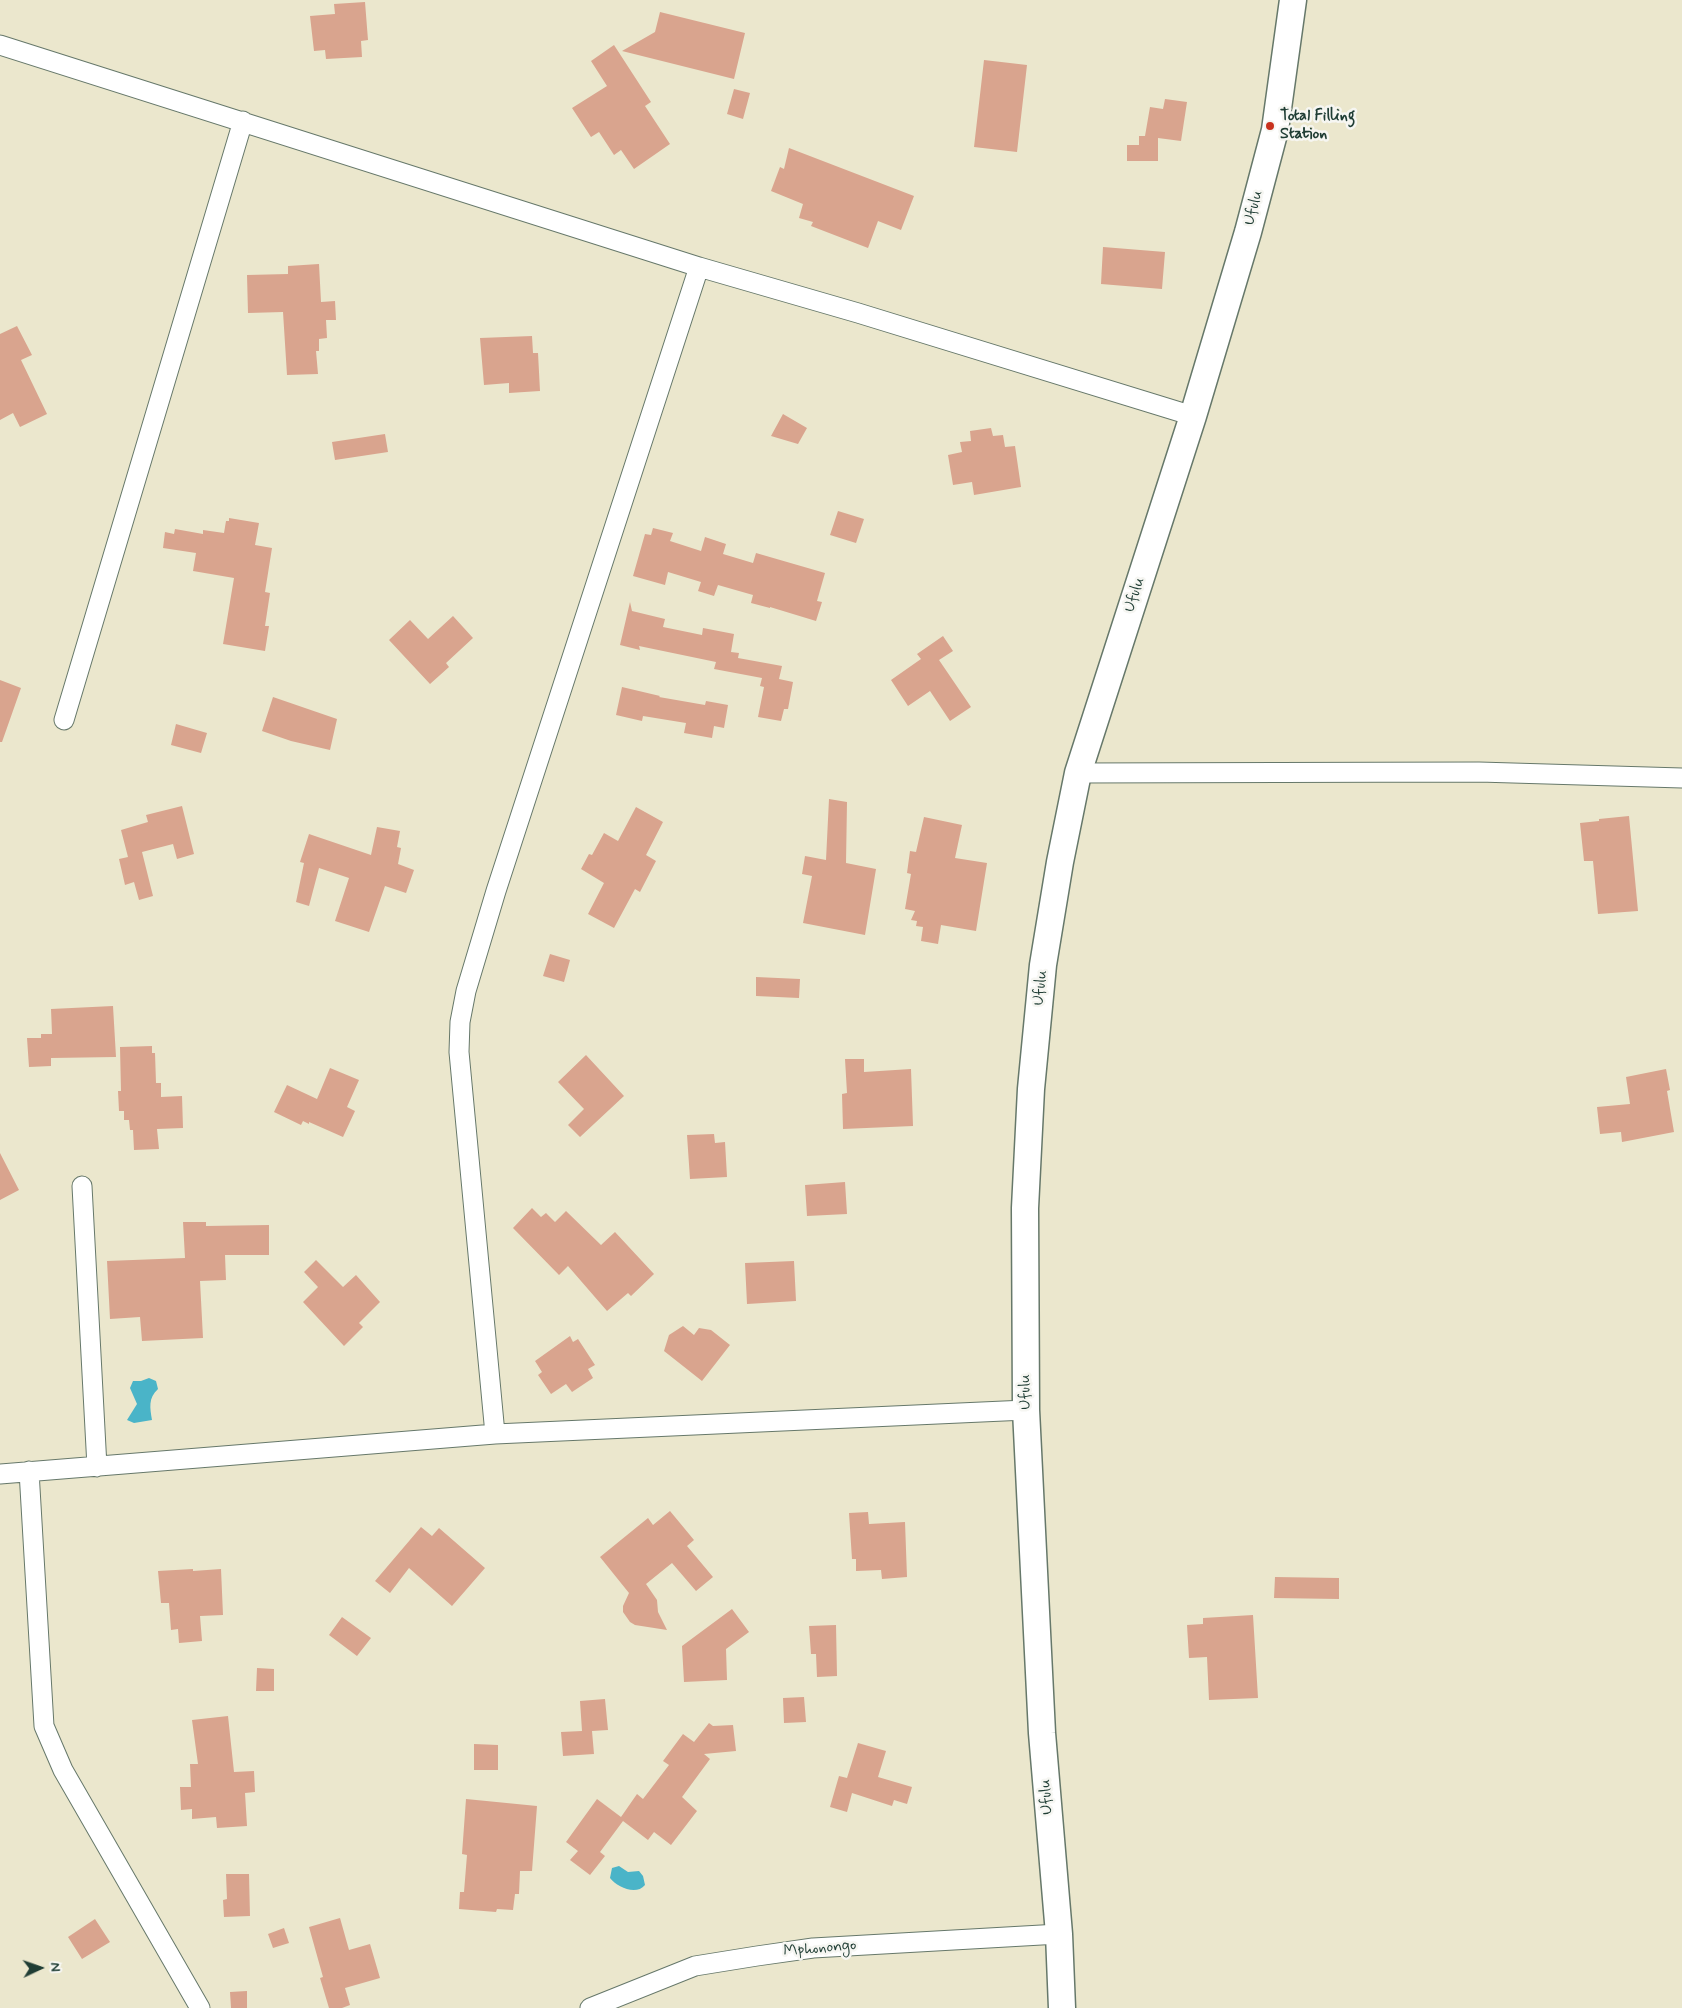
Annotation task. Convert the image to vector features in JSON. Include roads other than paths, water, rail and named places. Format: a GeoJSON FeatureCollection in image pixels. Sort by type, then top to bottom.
{"type":"FeatureCollection","features":[{"type":"Feature","properties":{"kind":"street","name":"Ufulu"},"geometry":{"type":"LineString","coordinates":[[1062,2008],[1042,1733],[1026,1410],[1024,1208],[1031,1089],[1043,966],[1060,862],[1078,773],[1193,416],[1248,232],[1275,130],[1293,0]]}},
{"type":"Feature","properties":{"kind":"street"},"geometry":{"type":"LineString","coordinates":[[0,45],[699,268],[868,316],[1193,416]]}},
{"type":"Feature","properties":{"kind":"street"},"geometry":{"type":"LineString","coordinates":[[64,720],[243,121]]}},
{"type":"Feature","properties":{"kind":"street"},"geometry":{"type":"LineString","coordinates":[[494,1434],[458,1052],[460,1022],[466,991],[496,891],[699,268]]}},
{"type":"Feature","properties":{"kind":"street"},"geometry":{"type":"LineString","coordinates":[[1078,773],[1479,772],[1682,778]]}},
{"type":"Feature","properties":{"kind":"street"},"geometry":{"type":"LineString","coordinates":[[82,1186],[97,1467]]}},
{"type":"Feature","properties":{"kind":"street"},"geometry":{"type":"LineString","coordinates":[[0,1474],[494,1434],[1026,1410]]}},
{"type":"Feature","properties":{"kind":"street"},"geometry":{"type":"LineString","coordinates":[[30,1471],[44,1726],[64,1770],[200,2008]]}},
{"type":"Feature","properties":{"kind":"street","name":"Mphonongo"},"geometry":{"type":"LineString","coordinates":[[590,2008],[695,1966],[757,1956],[813,1948],[1058,1934]]}},
{"type":"Feature","properties":{"kind":"water"},"geometry":{"type":"Polygon","coordinates":[[[149,1378],[156,1381],[158,1389],[151,1400],[152,1420],[134,1423],[127,1420],[137,1404],[130,1388],[133,1381],[149,1378]]]}},
{"type":"Feature","properties":{"kind":"water"},"geometry":{"type":"Polygon","coordinates":[[[619,1866],[628,1872],[639,1871],[643,1876],[645,1885],[637,1890],[632,1890],[617,1884],[610,1878],[612,1868],[619,1866]]]}},
{"type":"Feature","properties":{"kind":"place","name":"Total Filling Station"},"geometry":{"type":"Point","coordinates":[1270,126]}}]}
